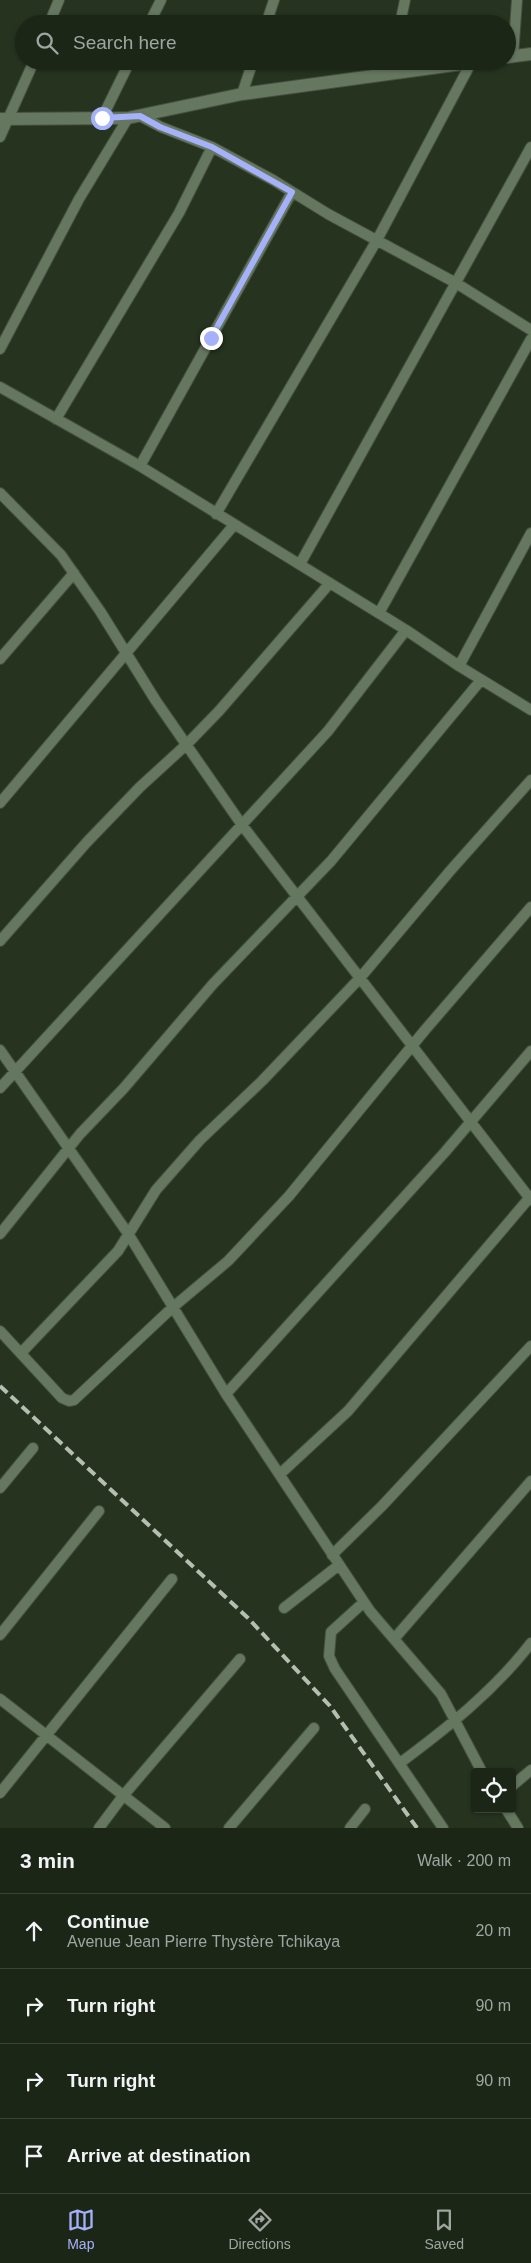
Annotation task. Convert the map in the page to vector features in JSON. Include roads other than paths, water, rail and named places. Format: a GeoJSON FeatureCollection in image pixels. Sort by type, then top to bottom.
{"type":"FeatureCollection","features":[{"type":"Feature","properties":{"kind":"street"},"geometry":{"type":"LineString","coordinates":[[53,15],[59,0]]}},
{"type":"Feature","properties":{"kind":"street"},"geometry":{"type":"LineString","coordinates":[[154,15],[161,0]]}},
{"type":"Feature","properties":{"kind":"street"},"geometry":{"type":"LineString","coordinates":[[269,15],[274,0]]}},
{"type":"Feature","properties":{"kind":"street"},"geometry":{"type":"LineString","coordinates":[[402,15],[405,0]]}},
{"type":"Feature","properties":{"kind":"street"},"geometry":{"type":"LineString","coordinates":[[515,15],[517,0]]}},
{"type":"Feature","properties":{"kind":"street"},"geometry":{"type":"LineString","coordinates":[[516,56],[531,54]]}},
{"type":"Feature","properties":{"kind":"street"},"geometry":{"type":"LineString","coordinates":[[0,137],[4,119],[29,70]]}},
{"type":"Feature","properties":{"kind":"street"},"geometry":{"type":"LineString","coordinates":[[102,118],[126,70]]}},
{"type":"Feature","properties":{"kind":"street"},"geometry":{"type":"LineString","coordinates":[[242,94],[250,70]]}},
{"type":"Feature","properties":{"kind":"street"},"geometry":{"type":"LineString","coordinates":[[4,119],[134,117],[242,94],[373,70]]}},
{"type":"Feature","properties":{"kind":"street"},"geometry":{"type":"LineString","coordinates":[[216,514],[377,240],[473,70]]}},
{"type":"Feature","properties":{"kind":"street"},"geometry":{"type":"LineString","coordinates":[[134,117],[212,147],[456,283],[531,330]]}},
{"type":"Feature","properties":{"kind":"street"},"geometry":{"type":"LineString","coordinates":[[0,349],[79,199],[134,117]]}},
{"type":"Feature","properties":{"kind":"street"},"geometry":{"type":"LineString","coordinates":[[56,419],[159,247],[212,147]]}},
{"type":"Feature","properties":{"kind":"street"},"geometry":{"type":"LineString","coordinates":[[300,564],[531,147]]}},
{"type":"Feature","properties":{"kind":"street"},"geometry":{"type":"LineString","coordinates":[[140,466],[292,192]]}},
{"type":"Feature","properties":{"kind":"street"},"geometry":{"type":"LineString","coordinates":[[378,613],[531,339]]}},
{"type":"Feature","properties":{"kind":"street"},"geometry":{"type":"LineString","coordinates":[[0,387],[140,466],[330,582],[459,666],[531,710]]}},
{"type":"Feature","properties":{"kind":"street"},"geometry":{"type":"LineString","coordinates":[[2,499],[38,529],[74,572],[242,825],[470,1123],[530,1198],[348,1411],[280,1474]]}},
{"type":"Feature","properties":{"kind":"street"},"geometry":{"type":"LineString","coordinates":[[0,802],[234,524]]}},
{"type":"Feature","properties":{"kind":"street"},"geometry":{"type":"LineString","coordinates":[[459,666],[531,533]]}},
{"type":"Feature","properties":{"kind":"street"},"geometry":{"type":"LineString","coordinates":[[0,659],[74,572]]}},
{"type":"Feature","properties":{"kind":"street"},"geometry":{"type":"LineString","coordinates":[[0,941],[100,828],[140,786],[219,712],[330,582]]}},
{"type":"Feature","properties":{"kind":"street"},"geometry":{"type":"LineString","coordinates":[[0,1088],[14,1070],[328,731],[406,630]]}},
{"type":"Feature","properties":{"kind":"street"},"geometry":{"type":"LineString","coordinates":[[0,1234],[68,1148],[124,1088],[213,984],[331,861],[481,680]]}},
{"type":"Feature","properties":{"kind":"street"},"geometry":{"type":"LineString","coordinates":[[21,1353],[118,1251],[156,1190],[200,1140],[262,1081],[360,978],[450,871],[531,780]]}},
{"type":"Feature","properties":{"kind":"street"},"geometry":{"type":"LineString","coordinates":[[0,1331],[62,1398],[69,1401],[78,1396],[172,1308],[228,1261],[289,1196],[411,1046],[531,908]]}},
{"type":"Feature","properties":{"kind":"street"},"geometry":{"type":"LineString","coordinates":[[0,1050],[128,1235],[226,1394],[364,1602],[441,1694],[480,1768]]}},
{"type":"Feature","properties":{"kind":"street"},"geometry":{"type":"LineString","coordinates":[[226,1394],[470,1123],[531,1050]]}},
{"type":"Feature","properties":{"kind":"street"},"geometry":{"type":"LineString","coordinates":[[332,1555],[382,1506],[531,1346]]}},
{"type":"Feature","properties":{"kind":"street"},"geometry":{"type":"LineString","coordinates":[[0,1488],[33,1448]]}},
{"type":"Feature","properties":{"kind":"street"},"geometry":{"type":"LineString","coordinates":[[394,1639],[531,1481]]}},
{"type":"Feature","properties":{"kind":"street"},"geometry":{"type":"LineString","coordinates":[[0,1635],[99,1511]]}},
{"type":"Feature","properties":{"kind":"street"},"geometry":{"type":"LineString","coordinates":[[284,1608],[339,1565]]}},
{"type":"Feature","properties":{"kind":"street"},"geometry":{"type":"LineString","coordinates":[[0,1793],[172,1579]]}},
{"type":"Feature","properties":{"kind":"street"},"geometry":{"type":"LineString","coordinates":[[364,1602],[331,1632],[329,1656],[335,1669],[443,1828]]}},
{"type":"Feature","properties":{"kind":"street"},"geometry":{"type":"LineString","coordinates":[[400,1764],[456,1721],[518,1661],[531,1643]]}},
{"type":"Feature","properties":{"kind":"street"},"geometry":{"type":"LineString","coordinates":[[99,1828],[123,1796],[240,1659]]}},
{"type":"Feature","properties":{"kind":"street"},"geometry":{"type":"LineString","coordinates":[[0,1699],[165,1828]]}},
{"type":"Feature","properties":{"kind":"street"},"geometry":{"type":"LineString","coordinates":[[229,1828],[314,1728]]}},
{"type":"Feature","properties":{"kind":"street"},"geometry":{"type":"LineString","coordinates":[[516,1783],[531,1770]]}},
{"type":"Feature","properties":{"kind":"street"},"geometry":{"type":"LineString","coordinates":[[350,1828],[365,1809]]}},
{"type":"Feature","properties":{"kind":"street"},"geometry":{"type":"LineString","coordinates":[[509,1813],[518,1828]]}},
{"type":"Feature","properties":{"kind":"railway"},"geometry":{"type":"LineString","coordinates":[[0,1386],[248,1618],[330,1706],[417,1828]]}}]}
